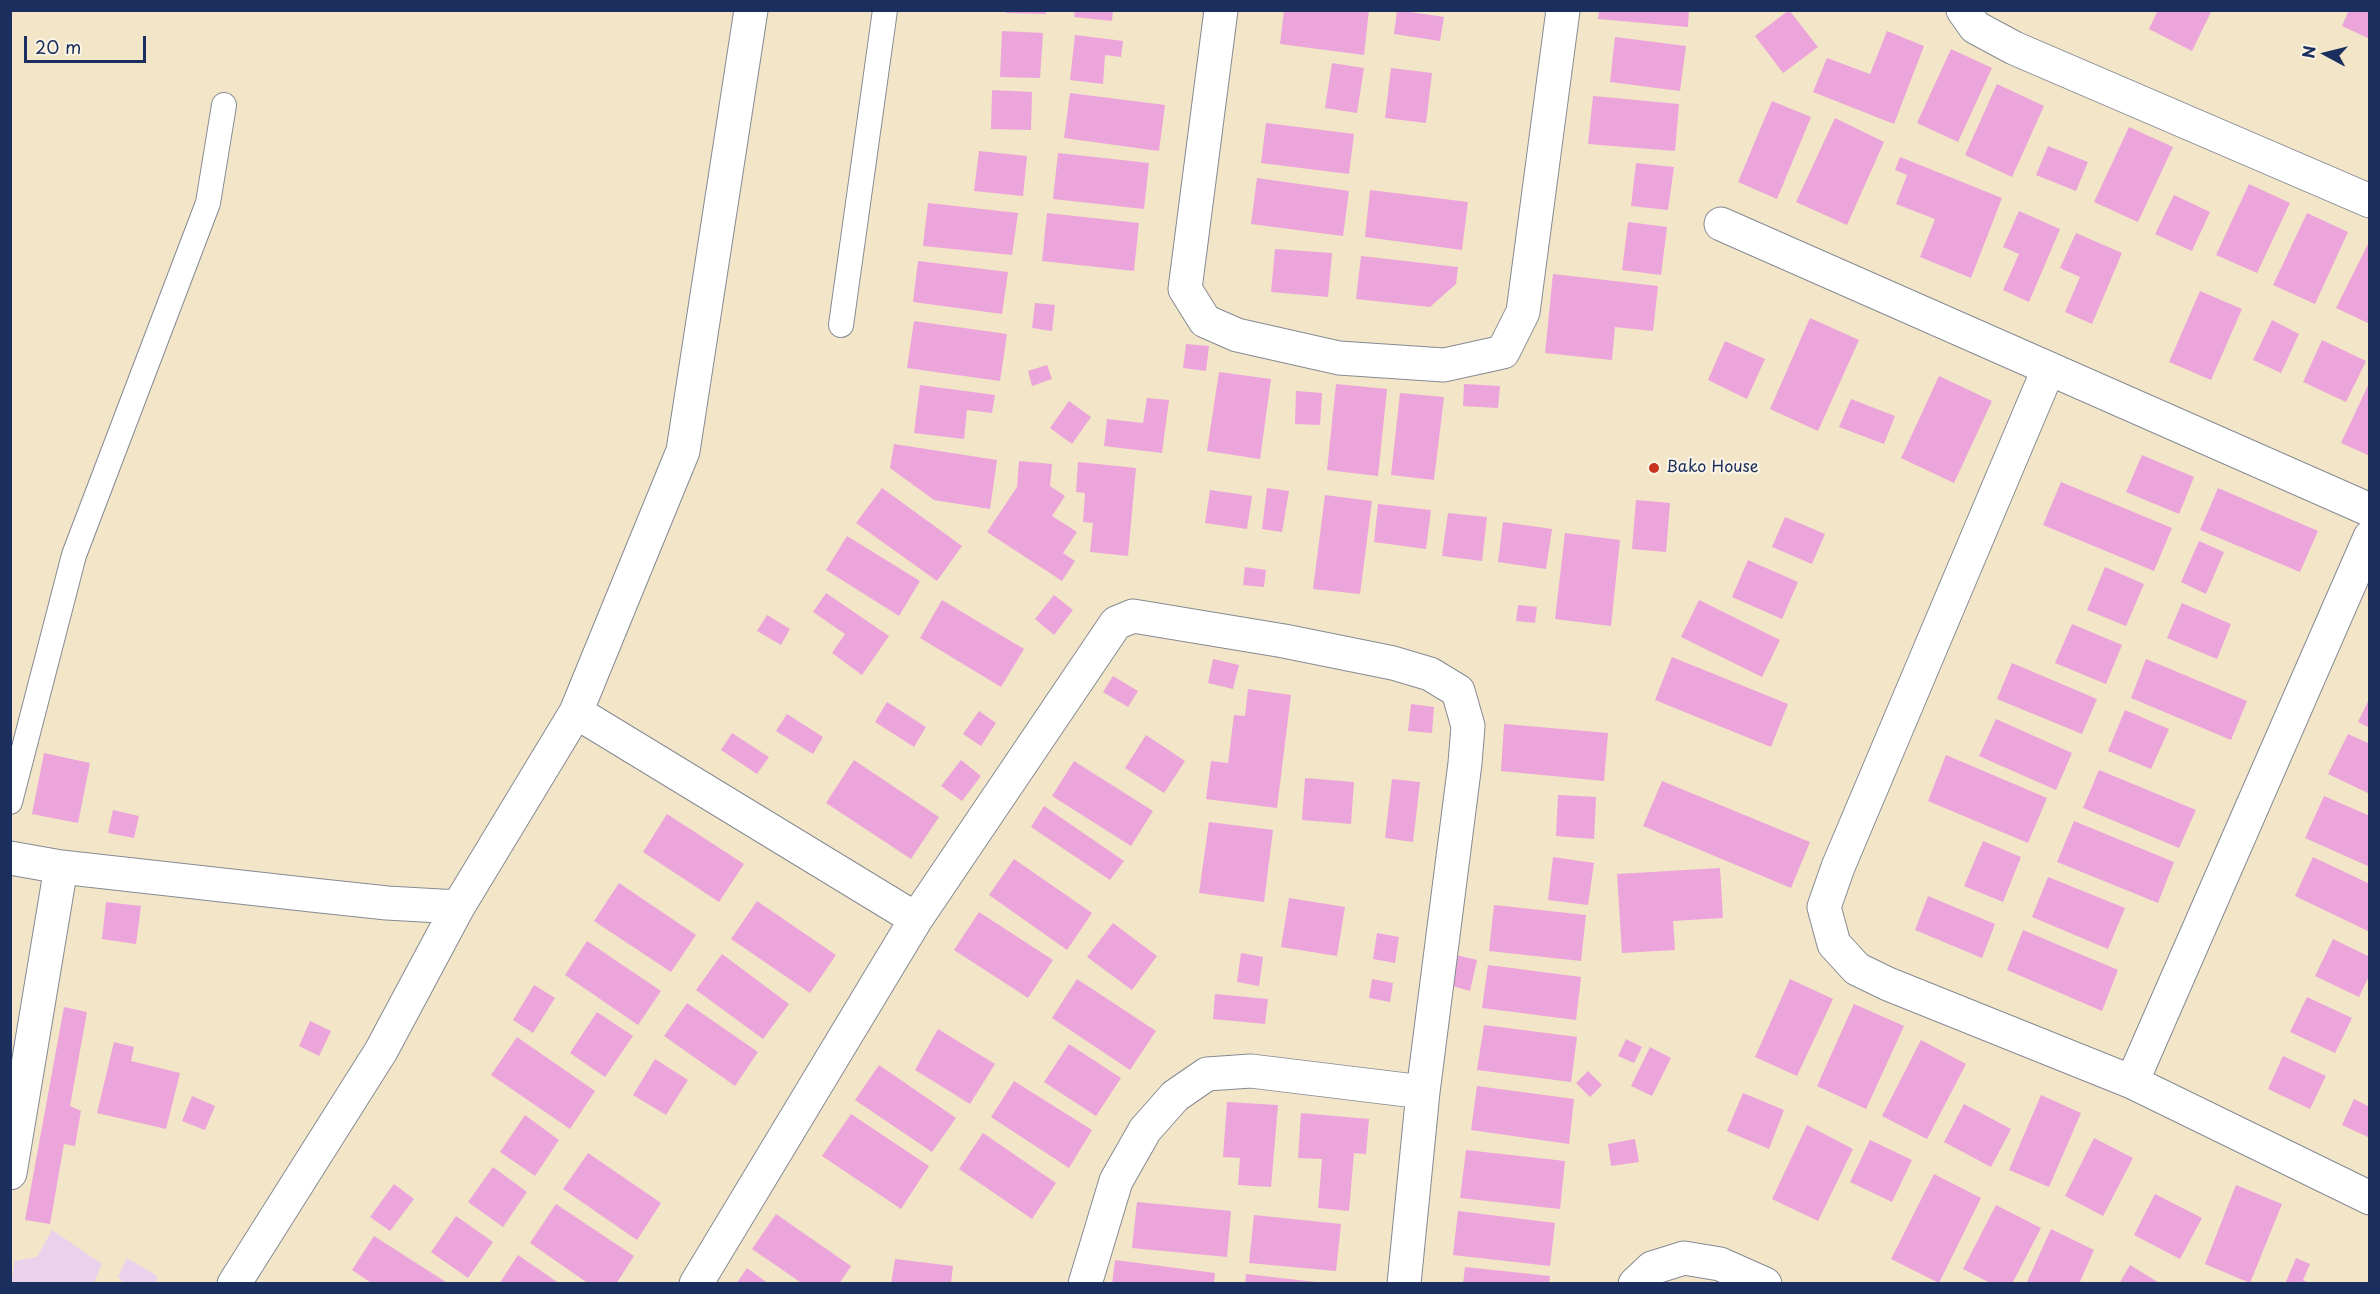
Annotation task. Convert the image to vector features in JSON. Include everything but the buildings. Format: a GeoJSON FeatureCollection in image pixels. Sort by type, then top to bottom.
{"type":"FeatureCollection","features":[{"type":"Feature","properties":{"kind":"street"},"geometry":{"type":"LineString","coordinates":[[234,1284],[381,1051],[458,907],[576,712],[683,451],[751,10]]}},
{"type":"Feature","properties":{"kind":"street"},"geometry":{"type":"LineString","coordinates":[[1221,10],[1185,289],[1205,321],[1237,335],[1339,358],[1444,365],[1503,352],[1523,312],[1563,10]]}},
{"type":"Feature","properties":{"kind":"street"},"geometry":{"type":"LineString","coordinates":[[1963,10],[1975,27],[2014,48],[2370,201]]}},
{"type":"Feature","properties":{"kind":"street"},"geometry":{"type":"LineString","coordinates":[[1721,224],[2370,510]]}},
{"type":"Feature","properties":{"kind":"street"},"geometry":{"type":"LineString","coordinates":[[2048,370],[1838,867],[1824,907],[1834,944],[1857,969],[1888,984],[2132,1082],[2370,1198]]}},
{"type":"Feature","properties":{"kind":"street"},"geometry":{"type":"LineString","coordinates":[[2132,1082],[2370,537]]}},
{"type":"Feature","properties":{"kind":"street"},"geometry":{"type":"LineString","coordinates":[[696,1284],[916,919],[1116,623],[1133,616],[1284,641],[1393,663],[1430,674],[1458,691],[1468,726],[1465,763],[1423,1092],[1404,1284]]}},
{"type":"Feature","properties":{"kind":"street"},"geometry":{"type":"LineString","coordinates":[[576,712],[916,919]]}},
{"type":"Feature","properties":{"kind":"street"},"geometry":{"type":"LineString","coordinates":[[10,858],[61,867],[387,903],[458,907]]}},
{"type":"Feature","properties":{"kind":"street"},"geometry":{"type":"LineString","coordinates":[[10,1173],[61,867]]}},
{"type":"Feature","properties":{"kind":"street"},"geometry":{"type":"LineString","coordinates":[[1085,1284],[1116,1181],[1145,1130],[1175,1096],[1207,1074],[1251,1071],[1423,1092]]}},
{"type":"Feature","properties":{"kind":"street"},"geometry":{"type":"LineString","coordinates":[[1635,1284],[1652,1268],[1684,1258],[1720,1264],[1765,1284]]}},
{"type":"Feature","properties":{"kind":"lane"},"geometry":{"type":"LineString","coordinates":[[841,325],[885,10]]}},
{"type":"Feature","properties":{"kind":"lane"},"geometry":{"type":"LineString","coordinates":[[10,802],[74,555],[208,203],[224,105]]}},
{"type":"Feature","properties":{"kind":"shaded area"},"geometry":{"type":"Polygon","coordinates":[[[52,1230],[102,1264],[94,1283],[11,1283],[15,1261],[37,1257],[52,1230]]]}},
{"type":"Feature","properties":{"kind":"shaded area"},"geometry":{"type":"Polygon","coordinates":[[[127,1258],[157,1276],[157,1283],[124,1283],[118,1277],[127,1258]]]}},
{"type":"Feature","properties":{"kind":"place","name":"Bako House"},"geometry":{"type":"Point","coordinates":[1654,468]}}]}
